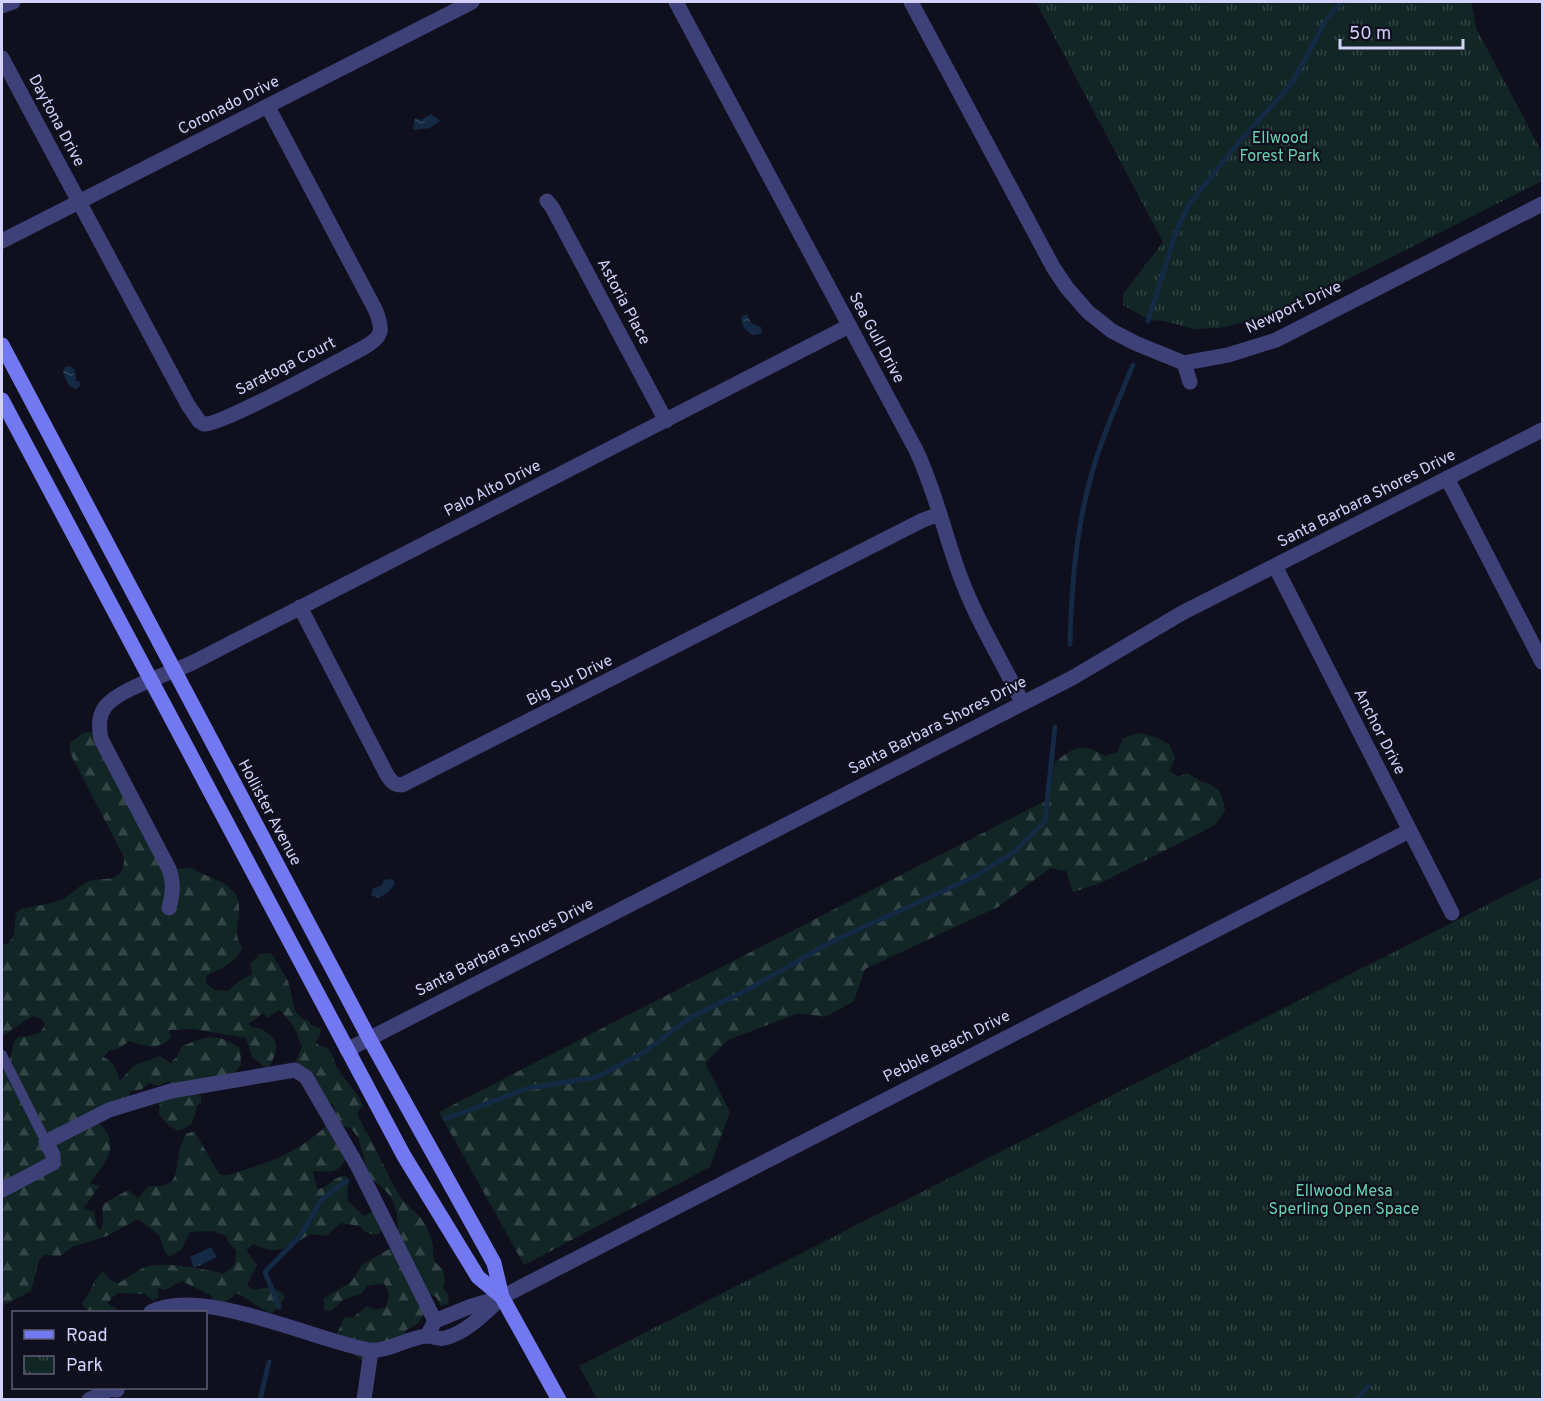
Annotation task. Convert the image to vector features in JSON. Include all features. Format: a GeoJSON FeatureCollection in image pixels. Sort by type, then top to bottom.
{"type":"FeatureCollection","features":[{"type":"Feature","properties":{"kind":"main road","name":"Hollister Avenue"},"geometry":{"type":"LineString","coordinates":[[2,345],[369,1038],[494,1263],[502,1296],[559,1400]]}},
{"type":"Feature","properties":{"kind":"main road","name":"Hollister Avenue"},"geometry":{"type":"LineString","coordinates":[[2,400],[404,1156],[478,1277],[502,1296]]}},
{"type":"Feature","properties":{"kind":"street"},"geometry":{"type":"LineString","coordinates":[[2,6],[14,2]]}},
{"type":"Feature","properties":{"kind":"street","name":"Coronado Drive"},"geometry":{"type":"LineString","coordinates":[[2,241],[472,2]]}},
{"type":"Feature","properties":{"kind":"street","name":"Sea Gull Drive"},"geometry":{"type":"LineString","coordinates":[[676,2],[923,465],[958,572],[1023,702]]}},
{"type":"Feature","properties":{"kind":"street"},"geometry":{"type":"LineString","coordinates":[[911,2],[1053,267],[1067,288],[1089,312],[1112,331],[1184,363],[1190,382]]}},
{"type":"Feature","properties":{"kind":"street","name":"Daytona Drive"},"geometry":{"type":"LineString","coordinates":[[2,58],[79,201]]}},
{"type":"Feature","properties":{"kind":"street","name":"Saratoga Court"},"geometry":{"type":"LineString","coordinates":[[79,201],[194,414],[200,421],[209,425],[229,416],[363,348],[376,340],[380,335],[381,327],[375,309],[267,107]]}},
{"type":"Feature","properties":{"kind":"street","name":"Astoria Place"},"geometry":{"type":"LineString","coordinates":[[546,201],[557,217],[666,421]]}},
{"type":"Feature","properties":{"kind":"street","name":"Newport Drive"},"geometry":{"type":"LineString","coordinates":[[1184,363],[1228,355],[1276,340],[1542,204]]}},
{"type":"Feature","properties":{"kind":"street","name":"Palo Alto Drive"},"geometry":{"type":"LineString","coordinates":[[169,908],[173,894],[169,868],[101,739],[100,716],[113,699],[174,672],[849,326]]}},
{"type":"Feature","properties":{"kind":"street","name":"Santa Barbara Shores Drive"},"geometry":{"type":"LineString","coordinates":[[347,1050],[1094,666],[1182,613],[1542,430]]}},
{"type":"Feature","properties":{"kind":"street"},"geometry":{"type":"LineString","coordinates":[[1447,478],[1542,662]]}},
{"type":"Feature","properties":{"kind":"street","name":"Big Sur Drive"},"geometry":{"type":"LineString","coordinates":[[300,607],[387,775],[391,781],[402,785],[923,520],[940,514]]}},
{"type":"Feature","properties":{"kind":"street","name":"Anchor Drive"},"geometry":{"type":"LineString","coordinates":[[1275,566],[1452,913]]}},
{"type":"Feature","properties":{"kind":"street","name":"Pebble Beach Drive"},"geometry":{"type":"LineString","coordinates":[[502,1296],[1409,831]]}},
{"type":"Feature","properties":{"kind":"street"},"geometry":{"type":"LineString","coordinates":[[2,1190],[53,1163],[53,1155],[46,1142],[110,1110],[171,1091],[295,1070],[302,1073],[357,1165],[435,1321]]}},
{"type":"Feature","properties":{"kind":"street"},"geometry":{"type":"LineString","coordinates":[[427,1336],[435,1321],[502,1296]]}},
{"type":"Feature","properties":{"kind":"street"},"geometry":{"type":"LineString","coordinates":[[154,1311],[170,1305],[201,1306],[269,1321],[372,1351],[427,1336],[446,1338],[477,1322],[502,1296]]}},
{"type":"Feature","properties":{"kind":"street"},"geometry":{"type":"LineString","coordinates":[[364,1400],[372,1351]]}},
{"type":"Feature","properties":{"kind":"street"},"geometry":{"type":"LineString","coordinates":[[89,1400],[110,1389],[117,1392]]}},
{"type":"Feature","properties":{"kind":"lane"},"geometry":{"type":"LineString","coordinates":[[2,1055],[46,1142]]}},
{"type":"Feature","properties":{"kind":"green space","name":"Ellwood Forest Park"},"geometry":{"type":"Polygon","coordinates":[[[1036,2],[1471,2],[1476,28],[1542,152],[1542,181],[1281,313],[1219,328],[1194,329],[1164,321],[1149,320],[1123,305],[1123,294],[1163,242],[1036,2]]]}},
{"type":"Feature","properties":{"kind":"green space"},"geometry":{"type":"Polygon","coordinates":[[[91,732],[99,739],[176,869],[193,869],[227,885],[238,900],[237,937],[242,948],[232,962],[206,976],[206,983],[215,990],[228,991],[252,974],[250,964],[260,954],[271,953],[288,981],[295,1011],[302,1019],[308,1020],[311,1025],[321,1029],[315,1042],[328,1048],[338,1069],[363,1105],[357,1113],[396,1190],[425,1224],[432,1241],[435,1262],[443,1269],[445,1281],[443,1287],[449,1297],[448,1304],[441,1306],[436,1297],[430,1294],[420,1320],[406,1330],[402,1342],[382,1352],[376,1362],[365,1363],[344,1346],[336,1335],[345,1317],[352,1318],[367,1306],[375,1310],[386,1307],[389,1295],[384,1283],[367,1286],[361,1294],[343,1300],[331,1311],[323,1309],[325,1305],[323,1299],[351,1282],[362,1265],[389,1249],[398,1237],[394,1203],[385,1190],[370,1178],[358,1138],[351,1128],[339,1126],[333,1104],[321,1100],[311,1080],[296,1061],[302,1047],[294,1027],[280,1010],[267,1018],[264,1013],[248,1024],[271,1036],[276,1045],[268,1070],[252,1057],[246,1038],[193,1029],[169,1030],[171,1037],[157,1046],[146,1046],[130,1041],[116,1050],[108,1051],[103,1057],[112,1063],[120,1081],[133,1066],[160,1056],[170,1063],[176,1058],[182,1046],[211,1037],[224,1040],[240,1048],[241,1065],[226,1083],[192,1089],[201,1096],[201,1102],[197,1106],[192,1122],[178,1131],[168,1125],[159,1114],[160,1094],[178,1086],[168,1081],[159,1086],[149,1083],[142,1089],[131,1091],[128,1101],[93,1120],[95,1126],[100,1124],[106,1132],[110,1139],[110,1147],[105,1162],[90,1183],[99,1186],[84,1208],[94,1212],[97,1227],[101,1230],[103,1204],[128,1190],[138,1198],[149,1186],[166,1185],[171,1182],[176,1173],[180,1150],[186,1134],[194,1131],[217,1170],[221,1175],[228,1175],[280,1157],[316,1135],[326,1126],[345,1159],[336,1170],[313,1171],[317,1189],[346,1176],[350,1181],[347,1188],[348,1201],[364,1216],[371,1212],[378,1214],[383,1226],[379,1234],[368,1233],[360,1226],[341,1223],[326,1236],[311,1234],[290,1246],[277,1250],[262,1248],[254,1244],[246,1250],[257,1265],[247,1285],[254,1290],[270,1287],[283,1293],[285,1298],[272,1313],[237,1293],[226,1302],[215,1304],[210,1295],[182,1281],[165,1290],[158,1288],[159,1297],[153,1301],[145,1294],[117,1293],[107,1303],[118,1311],[89,1310],[82,1303],[103,1271],[111,1281],[119,1283],[143,1268],[151,1266],[183,1266],[224,1274],[235,1264],[236,1251],[226,1236],[213,1231],[190,1232],[181,1250],[169,1257],[159,1235],[138,1219],[107,1236],[72,1247],[60,1256],[45,1255],[39,1260],[31,1291],[2,1306],[2,1072],[7,1070],[15,1039],[41,1031],[45,1023],[33,1016],[2,1036],[2,945],[9,943],[14,934],[16,913],[21,909],[58,901],[87,882],[117,876],[123,866],[124,857],[70,753],[70,743],[83,733],[91,732]]]}},
{"type":"Feature","properties":{"kind":"green space"},"geometry":{"type":"Polygon","coordinates":[[[1139,733],[1169,744],[1175,758],[1170,770],[1177,777],[1188,773],[1217,789],[1225,811],[1215,825],[1101,883],[1073,892],[1066,871],[1050,868],[998,907],[865,969],[854,1001],[825,1017],[799,1013],[728,1040],[705,1063],[730,1112],[710,1167],[524,1265],[439,1112],[1049,799],[1055,762],[1068,752],[1085,748],[1105,756],[1117,752],[1123,738],[1139,733]]]}},
{"type":"Feature","properties":{"kind":"green space","name":"Ellwood Mesa Sperling Open Space"},"geometry":{"type":"Polygon","coordinates":[[[1542,877],[1542,1394],[1539,1399],[597,1399],[579,1366],[1542,877]]]}},
{"type":"Feature","properties":{"kind":"water"},"geometry":{"type":"Polygon","coordinates":[[[431,114],[440,121],[430,128],[413,130],[415,118],[421,120],[431,114]]]}},
{"type":"Feature","properties":{"kind":"water"},"geometry":{"type":"Polygon","coordinates":[[[747,314],[751,323],[761,327],[760,334],[753,335],[744,327],[742,316],[747,314]]]}},
{"type":"Feature","properties":{"kind":"water"},"geometry":{"type":"Polygon","coordinates":[[[70,366],[75,370],[76,381],[81,384],[76,390],[68,384],[63,373],[65,367],[70,366]]]}},
{"type":"Feature","properties":{"kind":"water"},"geometry":{"type":"Polygon","coordinates":[[[390,879],[395,884],[388,892],[379,898],[371,895],[373,888],[381,886],[384,880],[390,879]]]}},
{"type":"Feature","properties":{"kind":"water"},"geometry":{"type":"Polygon","coordinates":[[[211,1247],[217,1257],[194,1268],[190,1257],[211,1247]]]}},
{"type":"Feature","properties":{"kind":"waterway"},"geometry":{"type":"LineString","coordinates":[[1148,321],[1176,232],[1189,204],[1239,142],[1292,83],[1326,20],[1341,2]]}},
{"type":"Feature","properties":{"kind":"waterway"},"geometry":{"type":"LineString","coordinates":[[1070,644],[1074,567],[1087,492],[1101,443],[1133,365]]}},
{"type":"Feature","properties":{"kind":"waterway"},"geometry":{"type":"LineString","coordinates":[[445,1119],[529,1088],[597,1077],[643,1053],[691,1017],[747,990],[831,942],[976,876],[1014,852],[1045,821],[1055,727]]}},
{"type":"Feature","properties":{"kind":"waterway"},"geometry":{"type":"LineString","coordinates":[[279,1307],[265,1272],[300,1236],[321,1200],[346,1181]]}},
{"type":"Feature","properties":{"kind":"waterway"},"geometry":{"type":"LineString","coordinates":[[260,1400],[269,1362]]}},
{"type":"Feature","properties":{"kind":"waterway"},"geometry":{"type":"LineString","coordinates":[[1357,1400],[1368,1386]]}}]}
